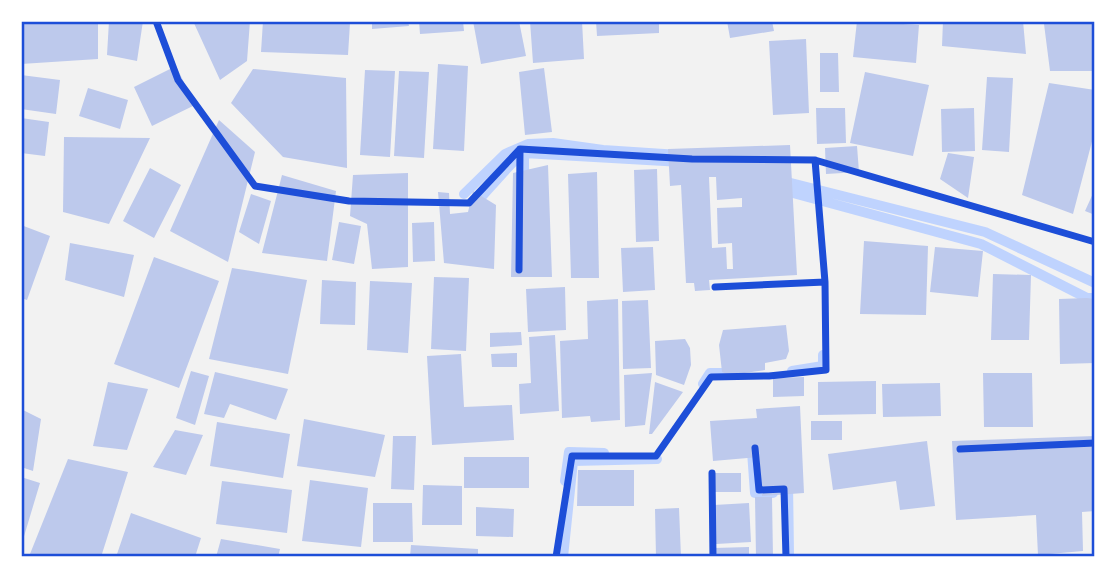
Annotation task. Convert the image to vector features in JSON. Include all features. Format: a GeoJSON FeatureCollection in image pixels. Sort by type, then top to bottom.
{"type":"FeatureCollection","features":[{"type":"Feature","properties":{"kind":"street"},"geometry":{"type":"LineString","coordinates":[[156,21],[178,80],[255,186],[349,201],[469,203],[520,149],[692,159],[815,160],[1095,242]]}},
{"type":"Feature","properties":{"kind":"street"},"geometry":{"type":"LineString","coordinates":[[519,270],[520,149]]}},
{"type":"Feature","properties":{"kind":"street"},"geometry":{"type":"LineString","coordinates":[[556,557],[572,456],[656,456],[711,377],[769,376],[826,370],[825,282],[815,160]]}},
{"type":"Feature","properties":{"kind":"street"},"geometry":{"type":"LineString","coordinates":[[715,287],[825,282]]}},
{"type":"Feature","properties":{"kind":"street"},"geometry":{"type":"LineString","coordinates":[[960,449],[1095,443]]}},
{"type":"Feature","properties":{"kind":"street"},"geometry":{"type":"LineString","coordinates":[[755,448],[759,490],[785,489],[786,557]]}},
{"type":"Feature","properties":{"kind":"street"},"geometry":{"type":"LineString","coordinates":[[712,473],[713,557]]}},
{"type":"Feature","properties":{"kind":"building"},"geometry":{"type":"Polygon","coordinates":[[[21,21],[98,21],[98,59],[21,64],[21,21]]]}},
{"type":"Feature","properties":{"kind":"building"},"geometry":{"type":"Polygon","coordinates":[[[109,21],[143,21],[137,61],[107,55],[109,21]]]}},
{"type":"Feature","properties":{"kind":"building"},"geometry":{"type":"Polygon","coordinates":[[[193,21],[250,21],[247,61],[220,80],[193,21]]]}},
{"type":"Feature","properties":{"kind":"building"},"geometry":{"type":"Polygon","coordinates":[[[263,21],[350,23],[348,55],[261,52],[263,21]]]}},
{"type":"Feature","properties":{"kind":"building"},"geometry":{"type":"Polygon","coordinates":[[[372,21],[408,21],[409,26],[372,29],[372,21]]]}},
{"type":"Feature","properties":{"kind":"building"},"geometry":{"type":"Polygon","coordinates":[[[419,21],[463,21],[464,31],[420,34],[419,21]]]}},
{"type":"Feature","properties":{"kind":"building"},"geometry":{"type":"Polygon","coordinates":[[[473,21],[519,21],[526,56],[481,64],[473,21]]]}},
{"type":"Feature","properties":{"kind":"building"},"geometry":{"type":"Polygon","coordinates":[[[530,21],[582,21],[584,59],[533,63],[530,21]]]}},
{"type":"Feature","properties":{"kind":"building"},"geometry":{"type":"Polygon","coordinates":[[[596,21],[659,21],[659,33],[597,36],[596,21]]]}},
{"type":"Feature","properties":{"kind":"building"},"geometry":{"type":"Polygon","coordinates":[[[727,21],[772,21],[774,31],[730,38],[727,21]]]}},
{"type":"Feature","properties":{"kind":"building"},"geometry":{"type":"Polygon","coordinates":[[[857,21],[919,25],[916,63],[853,57],[857,21]]]}},
{"type":"Feature","properties":{"kind":"building"},"geometry":{"type":"Polygon","coordinates":[[[943,21],[1023,21],[1026,54],[942,46],[943,21]]]}},
{"type":"Feature","properties":{"kind":"building"},"geometry":{"type":"Polygon","coordinates":[[[1095,21],[1095,71],[1050,71],[1044,24],[1095,21]]]}},
{"type":"Feature","properties":{"kind":"building"},"geometry":{"type":"Polygon","coordinates":[[[806,39],[809,113],[773,115],[769,41],[806,39]]]}},
{"type":"Feature","properties":{"kind":"building"},"geometry":{"type":"Polygon","coordinates":[[[820,53],[838,53],[839,92],[820,92],[820,53]]]}},
{"type":"Feature","properties":{"kind":"building"},"geometry":{"type":"Polygon","coordinates":[[[438,64],[468,66],[464,151],[433,149],[438,64]]]}},
{"type":"Feature","properties":{"kind":"building"},"geometry":{"type":"Polygon","coordinates":[[[176,66],[195,105],[152,126],[134,87],[176,66]]]}},
{"type":"Feature","properties":{"kind":"building"},"geometry":{"type":"Polygon","coordinates":[[[544,68],[552,132],[525,135],[519,72],[544,68]]]}},
{"type":"Feature","properties":{"kind":"building"},"geometry":{"type":"Polygon","coordinates":[[[253,69],[346,78],[347,168],[283,157],[231,103],[253,69]]]}},
{"type":"Feature","properties":{"kind":"building"},"geometry":{"type":"Polygon","coordinates":[[[365,70],[395,71],[390,157],[360,155],[365,70]]]}},
{"type":"Feature","properties":{"kind":"building"},"geometry":{"type":"Polygon","coordinates":[[[399,71],[429,72],[424,158],[394,156],[399,71]]]}},
{"type":"Feature","properties":{"kind":"building"},"geometry":{"type":"Polygon","coordinates":[[[865,72],[929,85],[913,156],[850,143],[865,72]]]}},
{"type":"Feature","properties":{"kind":"building"},"geometry":{"type":"Polygon","coordinates":[[[21,75],[60,80],[56,114],[21,109],[21,75]]]}},
{"type":"Feature","properties":{"kind":"building"},"geometry":{"type":"Polygon","coordinates":[[[987,77],[1013,78],[1009,152],[982,150],[987,77]]]}},
{"type":"Feature","properties":{"kind":"building"},"geometry":{"type":"Polygon","coordinates":[[[1049,83],[1095,90],[1095,130],[1073,214],[1022,195],[1049,83]]]}},
{"type":"Feature","properties":{"kind":"building"},"geometry":{"type":"Polygon","coordinates":[[[88,88],[128,100],[120,129],[79,116],[88,88]]]}},
{"type":"Feature","properties":{"kind":"building"},"geometry":{"type":"Polygon","coordinates":[[[816,108],[845,108],[846,143],[817,144],[816,108]]]}},
{"type":"Feature","properties":{"kind":"building"},"geometry":{"type":"Polygon","coordinates":[[[974,108],[975,151],[942,152],[941,109],[974,108]]]}},
{"type":"Feature","properties":{"kind":"building"},"geometry":{"type":"Polygon","coordinates":[[[21,118],[49,122],[45,156],[21,153],[21,118]]]}},
{"type":"Feature","properties":{"kind":"building"},"geometry":{"type":"Polygon","coordinates":[[[219,120],[255,152],[228,262],[170,231],[219,120]]]}},
{"type":"Feature","properties":{"kind":"building"},"geometry":{"type":"Polygon","coordinates":[[[64,137],[150,138],[109,224],[63,212],[64,137]]]}},
{"type":"Feature","properties":{"kind":"building"},"geometry":{"type":"Polygon","coordinates":[[[790,145],[797,275],[709,280],[710,290],[695,291],[694,283],[686,283],[681,185],[670,186],[668,149],[790,145]],[[709,177],[712,248],[726,247],[727,269],[733,269],[732,243],[718,244],[717,208],[742,207],[742,198],[717,200],[716,177],[709,177]]]}},
{"type":"Feature","properties":{"kind":"building"},"geometry":{"type":"Polygon","coordinates":[[[857,146],[859,172],[826,174],[825,148],[857,146]]]}},
{"type":"Feature","properties":{"kind":"building"},"geometry":{"type":"Polygon","coordinates":[[[948,153],[974,157],[968,198],[940,179],[948,153]]]}},
{"type":"Feature","properties":{"kind":"building"},"geometry":{"type":"Polygon","coordinates":[[[548,165],[552,277],[511,277],[513,173],[548,165]]]}},
{"type":"Feature","properties":{"kind":"building"},"geometry":{"type":"Polygon","coordinates":[[[150,168],[181,185],[154,238],[123,221],[150,168]]]}},
{"type":"Feature","properties":{"kind":"building"},"geometry":{"type":"Polygon","coordinates":[[[657,169],[659,241],[636,242],[634,170],[657,169]]]}},
{"type":"Feature","properties":{"kind":"building"},"geometry":{"type":"Polygon","coordinates":[[[597,172],[599,278],[571,278],[568,174],[597,172]]]}},
{"type":"Feature","properties":{"kind":"building"},"geometry":{"type":"Polygon","coordinates":[[[408,173],[408,267],[372,269],[367,224],[350,216],[353,175],[408,173]]]}},
{"type":"Feature","properties":{"kind":"building"},"geometry":{"type":"Polygon","coordinates":[[[282,175],[336,191],[327,261],[262,253],[282,175]]]}},
{"type":"Feature","properties":{"kind":"building"},"geometry":{"type":"Polygon","coordinates":[[[1095,189],[1095,215],[1085,211],[1095,189]]]}},
{"type":"Feature","properties":{"kind":"building"},"geometry":{"type":"Polygon","coordinates":[[[473,191],[496,205],[494,269],[444,263],[438,192],[449,193],[450,214],[468,212],[473,191]]]}},
{"type":"Feature","properties":{"kind":"building"},"geometry":{"type":"Polygon","coordinates":[[[251,194],[271,201],[259,244],[239,232],[251,194]]]}},
{"type":"Feature","properties":{"kind":"building"},"geometry":{"type":"Polygon","coordinates":[[[339,222],[361,226],[354,264],[332,260],[339,222]]]}},
{"type":"Feature","properties":{"kind":"building"},"geometry":{"type":"Polygon","coordinates":[[[434,222],[435,261],[413,262],[412,223],[434,222]]]}},
{"type":"Feature","properties":{"kind":"building"},"geometry":{"type":"Polygon","coordinates":[[[21,225],[50,236],[27,300],[21,298],[21,225]]]}},
{"type":"Feature","properties":{"kind":"building"},"geometry":{"type":"Polygon","coordinates":[[[864,241],[928,246],[926,315],[860,314],[864,241]]]}},
{"type":"Feature","properties":{"kind":"building"},"geometry":{"type":"Polygon","coordinates":[[[70,243],[134,255],[124,297],[65,280],[70,243]]]}},
{"type":"Feature","properties":{"kind":"building"},"geometry":{"type":"Polygon","coordinates":[[[653,247],[655,290],[623,292],[621,248],[653,247]]]}},
{"type":"Feature","properties":{"kind":"building"},"geometry":{"type":"Polygon","coordinates":[[[935,247],[983,251],[978,297],[930,292],[935,247]]]}},
{"type":"Feature","properties":{"kind":"building"},"geometry":{"type":"Polygon","coordinates":[[[154,257],[219,281],[179,388],[114,364],[154,257]]]}},
{"type":"Feature","properties":{"kind":"building"},"geometry":{"type":"Polygon","coordinates":[[[232,268],[307,280],[288,374],[209,359],[232,268]]]}},
{"type":"Feature","properties":{"kind":"building"},"geometry":{"type":"Polygon","coordinates":[[[993,274],[1031,275],[1029,340],[991,340],[993,274]]]}},
{"type":"Feature","properties":{"kind":"building"},"geometry":{"type":"Polygon","coordinates":[[[434,277],[469,278],[466,351],[431,349],[434,277]]]}},
{"type":"Feature","properties":{"kind":"building"},"geometry":{"type":"Polygon","coordinates":[[[322,280],[356,282],[355,325],[320,324],[322,280]]]}},
{"type":"Feature","properties":{"kind":"building"},"geometry":{"type":"Polygon","coordinates":[[[370,281],[412,283],[408,353],[367,350],[370,281]]]}},
{"type":"Feature","properties":{"kind":"building"},"geometry":{"type":"Polygon","coordinates":[[[565,287],[566,330],[528,332],[526,289],[565,287]]]}},
{"type":"Feature","properties":{"kind":"building"},"geometry":{"type":"Polygon","coordinates":[[[618,299],[620,420],[591,422],[590,416],[562,418],[560,341],[588,339],[587,301],[618,299]]]}},
{"type":"Feature","properties":{"kind":"building"},"geometry":{"type":"Polygon","coordinates":[[[1059,299],[1095,299],[1095,363],[1060,364],[1059,299]]]}},
{"type":"Feature","properties":{"kind":"building"},"geometry":{"type":"Polygon","coordinates":[[[648,300],[651,368],[623,369],[622,301],[648,300]]]}},
{"type":"Feature","properties":{"kind":"building"},"geometry":{"type":"Polygon","coordinates":[[[786,325],[789,351],[786,359],[765,363],[765,370],[730,375],[722,372],[719,345],[723,330],[786,325]]]}},
{"type":"Feature","properties":{"kind":"building"},"geometry":{"type":"Polygon","coordinates":[[[521,332],[522,345],[490,347],[490,333],[521,332]]]}},
{"type":"Feature","properties":{"kind":"building"},"geometry":{"type":"Polygon","coordinates":[[[555,335],[559,411],[520,414],[519,384],[531,383],[529,337],[555,335]]]}},
{"type":"Feature","properties":{"kind":"building"},"geometry":{"type":"Polygon","coordinates":[[[685,339],[690,348],[691,365],[684,385],[656,375],[655,341],[685,339]]]}},
{"type":"Feature","properties":{"kind":"building"},"geometry":{"type":"Polygon","coordinates":[[[517,353],[517,367],[492,367],[491,354],[517,353]]]}},
{"type":"Feature","properties":{"kind":"building"},"geometry":{"type":"Polygon","coordinates":[[[461,354],[464,407],[512,405],[514,440],[432,445],[427,356],[461,354]]]}},
{"type":"Feature","properties":{"kind":"building"},"geometry":{"type":"Polygon","coordinates":[[[191,371],[209,376],[195,425],[176,418],[191,371]]]}},
{"type":"Feature","properties":{"kind":"building"},"geometry":{"type":"Polygon","coordinates":[[[215,372],[288,389],[276,420],[230,404],[224,418],[204,414],[215,372]]]}},
{"type":"Feature","properties":{"kind":"building"},"geometry":{"type":"Polygon","coordinates":[[[652,373],[645,425],[625,427],[624,375],[652,373]]]}},
{"type":"Feature","properties":{"kind":"building"},"geometry":{"type":"Polygon","coordinates":[[[983,373],[1032,373],[1033,427],[984,427],[983,373]]]}},
{"type":"Feature","properties":{"kind":"building"},"geometry":{"type":"Polygon","coordinates":[[[804,377],[804,396],[773,397],[773,378],[804,377]]]}},
{"type":"Feature","properties":{"kind":"building"},"geometry":{"type":"Polygon","coordinates":[[[876,381],[876,414],[818,415],[818,382],[876,381]]]}},
{"type":"Feature","properties":{"kind":"building"},"geometry":{"type":"Polygon","coordinates":[[[108,382],[148,389],[127,450],[93,446],[108,382]]]}},
{"type":"Feature","properties":{"kind":"building"},"geometry":{"type":"Polygon","coordinates":[[[655,382],[683,392],[652,434],[649,434],[655,382]]]}},
{"type":"Feature","properties":{"kind":"building"},"geometry":{"type":"Polygon","coordinates":[[[940,383],[941,416],[883,417],[882,384],[940,383]]]}},
{"type":"Feature","properties":{"kind":"building"},"geometry":{"type":"Polygon","coordinates":[[[800,406],[804,493],[762,496],[759,457],[713,461],[710,421],[757,418],[756,409],[800,406]]]}},
{"type":"Feature","properties":{"kind":"building"},"geometry":{"type":"Polygon","coordinates":[[[21,409],[41,419],[33,471],[21,467],[21,409]]]}},
{"type":"Feature","properties":{"kind":"building"},"geometry":{"type":"Polygon","coordinates":[[[304,419],[385,435],[375,477],[297,466],[304,419]]]}},
{"type":"Feature","properties":{"kind":"building"},"geometry":{"type":"Polygon","coordinates":[[[811,421],[842,421],[842,440],[811,440],[811,421]]]}},
{"type":"Feature","properties":{"kind":"building"},"geometry":{"type":"Polygon","coordinates":[[[217,422],[290,434],[283,478],[210,466],[217,422]]]}},
{"type":"Feature","properties":{"kind":"building"},"geometry":{"type":"Polygon","coordinates":[[[175,430],[203,435],[186,475],[153,467],[175,430]]]}},
{"type":"Feature","properties":{"kind":"building"},"geometry":{"type":"Polygon","coordinates":[[[393,436],[416,436],[414,490],[391,489],[393,436]]]}},
{"type":"Feature","properties":{"kind":"building"},"geometry":{"type":"Polygon","coordinates":[[[1095,436],[1095,511],[1082,512],[1083,551],[1038,555],[1036,515],[956,520],[952,441],[1095,436]]]}},
{"type":"Feature","properties":{"kind":"building"},"geometry":{"type":"Polygon","coordinates":[[[927,441],[935,506],[900,510],[896,481],[833,490],[828,454],[927,441]]]}},
{"type":"Feature","properties":{"kind":"building"},"geometry":{"type":"Polygon","coordinates":[[[464,457],[529,457],[529,488],[464,488],[464,457]]]}},
{"type":"Feature","properties":{"kind":"building"},"geometry":{"type":"Polygon","coordinates":[[[68,459],[128,472],[101,557],[41,557],[30,554],[68,459]]]}},
{"type":"Feature","properties":{"kind":"building"},"geometry":{"type":"Polygon","coordinates":[[[578,470],[634,470],[634,506],[577,506],[578,470]]]}},
{"type":"Feature","properties":{"kind":"building"},"geometry":{"type":"Polygon","coordinates":[[[710,473],[741,473],[741,492],[710,492],[710,473]]]}},
{"type":"Feature","properties":{"kind":"building"},"geometry":{"type":"Polygon","coordinates":[[[21,477],[40,483],[22,543],[21,543],[21,477]]]}},
{"type":"Feature","properties":{"kind":"building"},"geometry":{"type":"Polygon","coordinates":[[[310,480],[368,488],[361,547],[302,541],[310,480]]]}},
{"type":"Feature","properties":{"kind":"building"},"geometry":{"type":"Polygon","coordinates":[[[222,481],[292,490],[287,533],[216,524],[222,481]]]}},
{"type":"Feature","properties":{"kind":"building"},"geometry":{"type":"Polygon","coordinates":[[[423,485],[462,486],[462,525],[422,525],[423,485]]]}},
{"type":"Feature","properties":{"kind":"building"},"geometry":{"type":"Polygon","coordinates":[[[755,497],[772,497],[773,557],[756,557],[755,497]]]}},
{"type":"Feature","properties":{"kind":"building"},"geometry":{"type":"Polygon","coordinates":[[[373,503],[412,503],[413,542],[373,542],[373,503]]]}},
{"type":"Feature","properties":{"kind":"building"},"geometry":{"type":"Polygon","coordinates":[[[749,503],[751,542],[716,544],[714,505],[749,503]]]}},
{"type":"Feature","properties":{"kind":"building"},"geometry":{"type":"Polygon","coordinates":[[[476,507],[514,509],[513,537],[476,536],[476,507]]]}},
{"type":"Feature","properties":{"kind":"building"},"geometry":{"type":"Polygon","coordinates":[[[679,508],[681,557],[656,557],[655,509],[679,508]]]}},
{"type":"Feature","properties":{"kind":"building"},"geometry":{"type":"Polygon","coordinates":[[[131,513],[201,538],[195,557],[116,557],[131,513]]]}},
{"type":"Feature","properties":{"kind":"building"},"geometry":{"type":"Polygon","coordinates":[[[221,539],[280,549],[278,557],[216,557],[221,539]]]}},
{"type":"Feature","properties":{"kind":"building"},"geometry":{"type":"Polygon","coordinates":[[[411,545],[478,549],[478,557],[410,557],[411,545]]]}},
{"type":"Feature","properties":{"kind":"building"},"geometry":{"type":"Polygon","coordinates":[[[749,547],[749,557],[714,557],[714,548],[749,547]]]}},
{"type":"Feature","properties":{"kind":"waterway"},"geometry":{"type":"LineString","coordinates":[[464,194],[505,154],[528,144],[553,143],[603,150],[679,155]]}},
{"type":"Feature","properties":{"kind":"waterway"},"geometry":{"type":"LineString","coordinates":[[524,153],[524,185]]}},
{"type":"Feature","properties":{"kind":"waterway"},"geometry":{"type":"LineString","coordinates":[[474,205],[524,153],[682,162]]}},
{"type":"Feature","properties":{"kind":"waterway"},"geometry":{"type":"LineString","coordinates":[[779,180],[985,232],[1095,283]]}},
{"type":"Feature","properties":{"kind":"waterway"},"geometry":{"type":"LineString","coordinates":[[782,190],[981,244],[1087,298],[1095,298]]}},
{"type":"Feature","properties":{"kind":"waterway"},"geometry":{"type":"LineString","coordinates":[[792,371],[823,366],[823,355]]}},
{"type":"Feature","properties":{"kind":"waterway"},"geometry":{"type":"LineString","coordinates":[[703,384],[710,373],[734,373]]}},
{"type":"Feature","properties":{"kind":"waterway"},"geometry":{"type":"LineString","coordinates":[[565,481],[569,452],[604,453]]}},
{"type":"Feature","properties":{"kind":"waterway"},"geometry":{"type":"LineString","coordinates":[[752,452],[755,493],[773,493]]}},
{"type":"Feature","properties":{"kind":"waterway"},"geometry":{"type":"LineString","coordinates":[[563,557],[573,461],[657,459]]}},
{"type":"Feature","properties":{"kind":"waterway"},"geometry":{"type":"LineString","coordinates":[[788,483],[789,554]]}}]}
